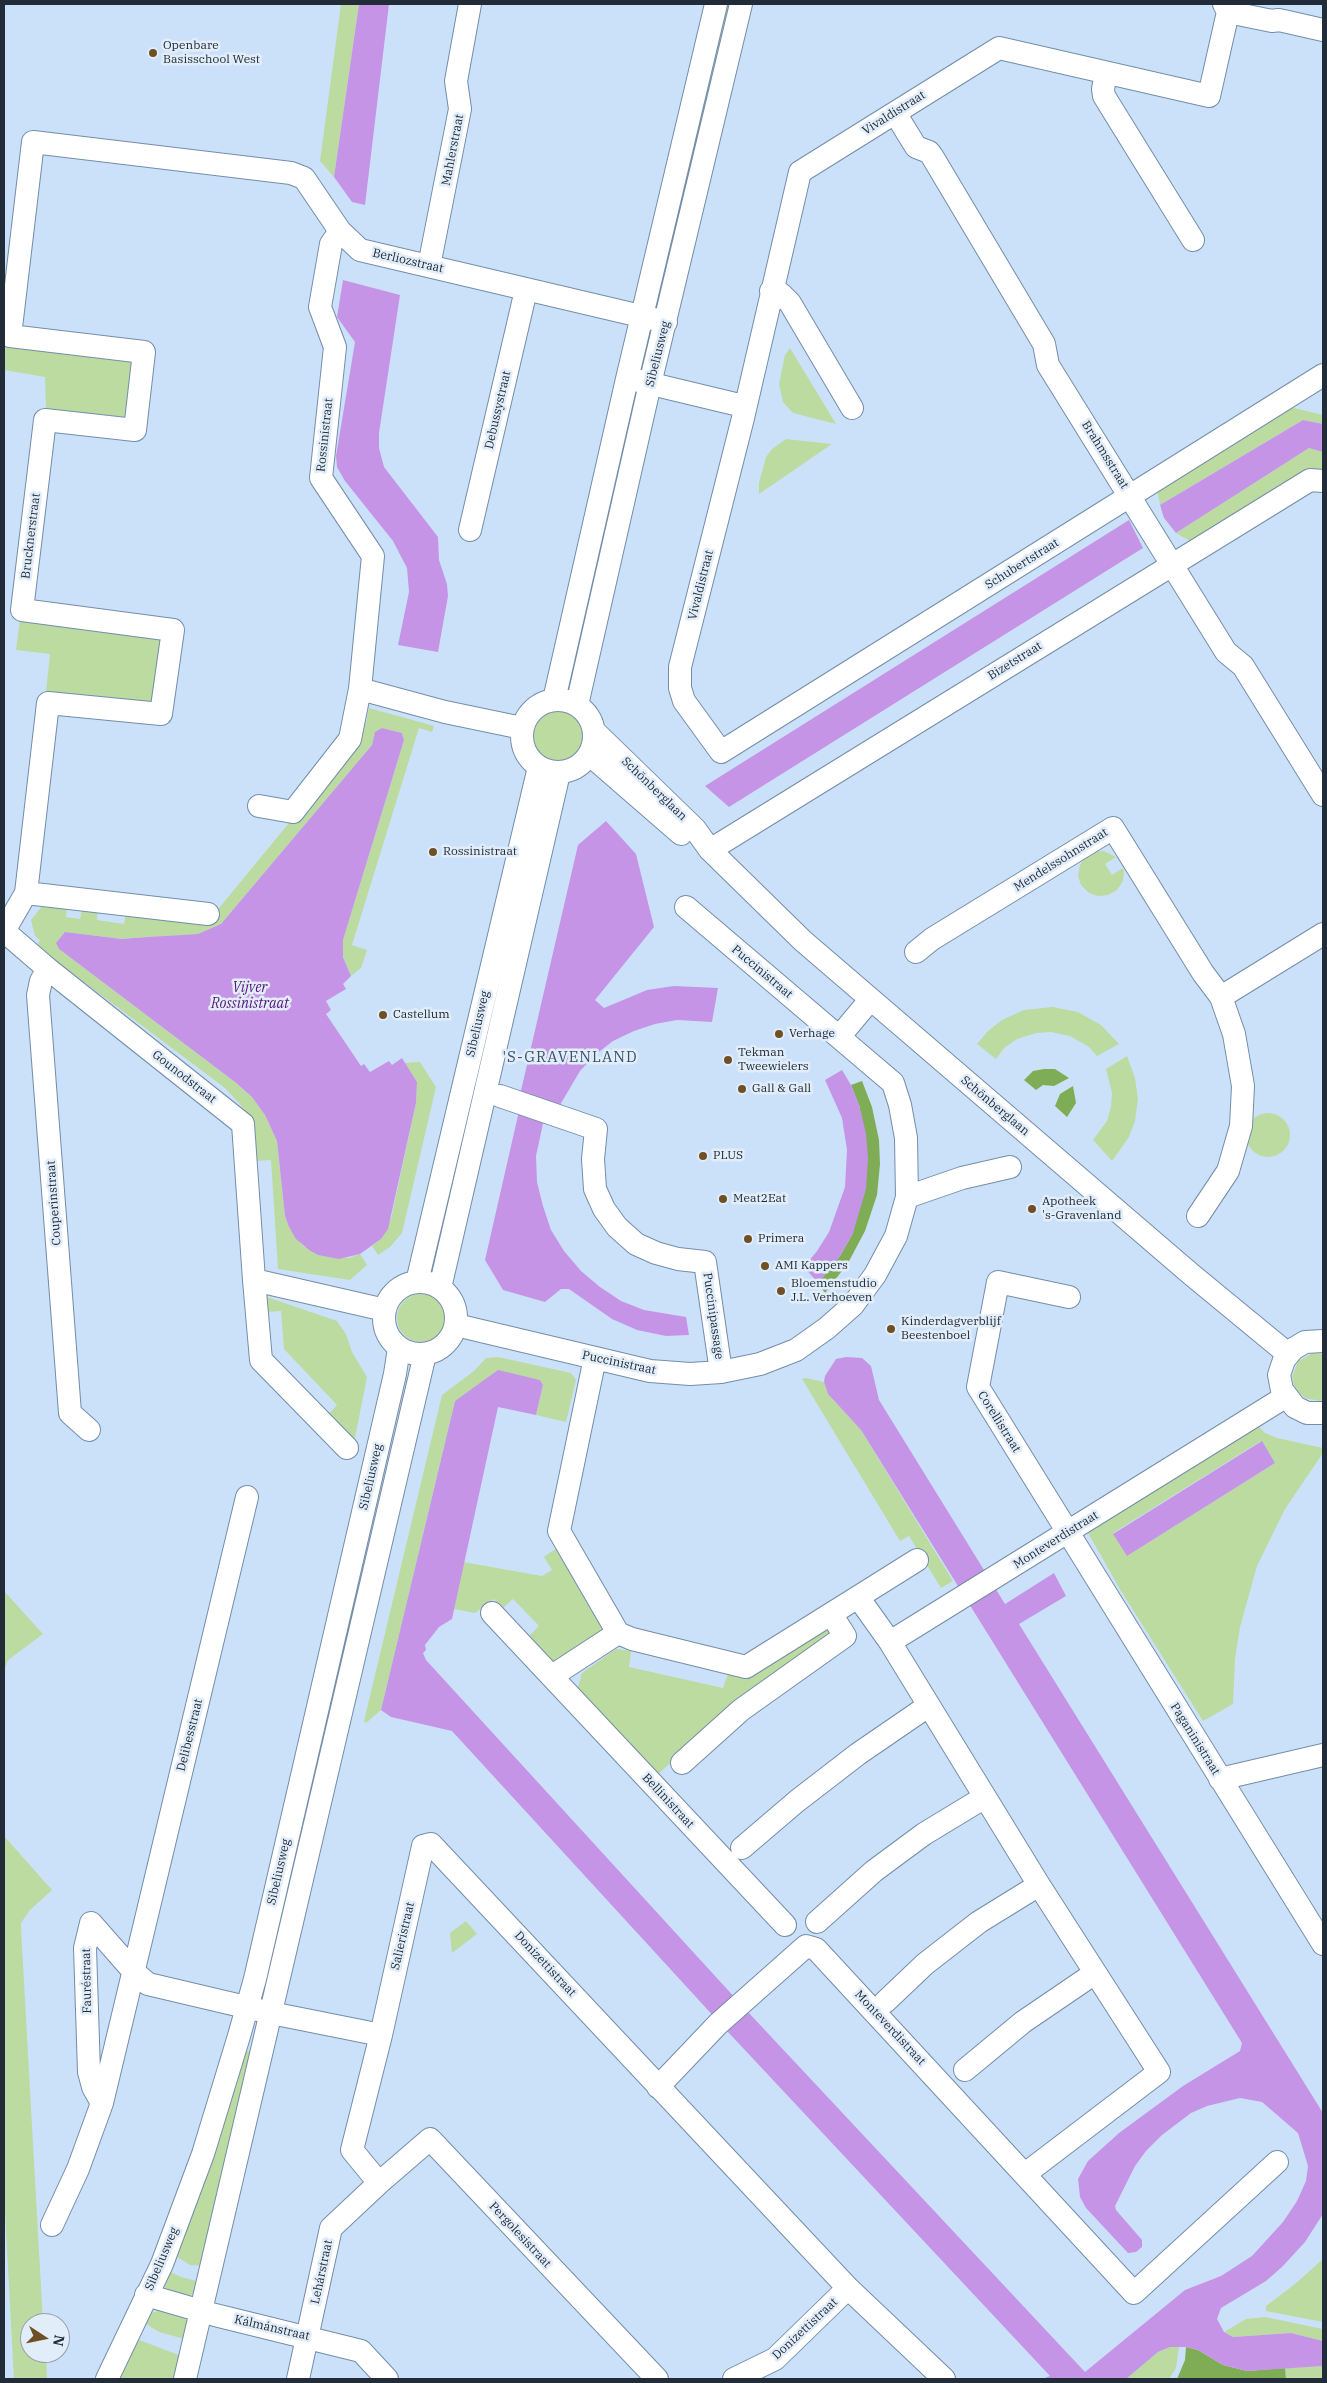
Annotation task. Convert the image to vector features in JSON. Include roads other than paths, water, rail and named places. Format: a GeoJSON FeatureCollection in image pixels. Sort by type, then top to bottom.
{"type":"FeatureCollection","features":[{"type":"Feature","properties":{"kind":"street","name":"Mahlerstraat"},"geometry":{"type":"LineString","coordinates":[[429,266],[460,109],[456,81],[470,4]]}},
{"type":"Feature","properties":{"kind":"street","name":"Sibeliusweg"},"geometry":{"type":"LineString","coordinates":[[554,700],[626,379],[716,4]]}},
{"type":"Feature","properties":{"kind":"street","name":"Sibeliusweg"},"geometry":{"type":"LineString","coordinates":[[577,705],[650,384],[741,4]]}},
{"type":"Feature","properties":{"kind":"street"},"geometry":{"type":"LineString","coordinates":[[1226,8],[1268,21],[1279,20],[1323,30]]}},
{"type":"Feature","properties":{"kind":"street","name":"Vivaldistraat"},"geometry":{"type":"LineString","coordinates":[[721,752],[684,701],[680,688],[680,668],[800,172],[999,48],[1209,96],[1226,8]]}},
{"type":"Feature","properties":{"kind":"street"},"geometry":{"type":"LineString","coordinates":[[1106,73],[1103,88],[1104,96],[1194,240]]}},
{"type":"Feature","properties":{"kind":"street","name":"Brahmsstraat"},"geometry":{"type":"LineString","coordinates":[[895,113],[916,147],[929,152],[932,156],[1044,344],[1048,365],[1226,652],[1243,666],[1323,795]]}},
{"type":"Feature","properties":{"kind":"street","name":"Berliozstraat"},"geometry":{"type":"LineString","coordinates":[[34,142],[291,173],[304,178],[340,232],[360,250],[666,322]]}},
{"type":"Feature","properties":{"kind":"street","name":"Brucknerstraat"},"geometry":{"type":"LineString","coordinates":[[4,931],[26,894],[48,703],[161,714],[173,630],[22,610],[45,420],[135,430],[144,352],[10,336],[34,142]]}},
{"type":"Feature","properties":{"kind":"street","name":"Rossinistraat"},"geometry":{"type":"LineString","coordinates":[[258,806],[293,812],[350,739],[360,689],[373,556],[321,478],[335,347],[320,307],[331,244],[340,232]]}},
{"type":"Feature","properties":{"kind":"street","name":"Debussystraat"},"geometry":{"type":"LineString","coordinates":[[470,530],[526,290]]}},
{"type":"Feature","properties":{"kind":"street"},"geometry":{"type":"LineString","coordinates":[[771,291],[781,294],[790,303],[852,408]]}},
{"type":"Feature","properties":{"kind":"street","name":"Schubertstraat"},"geometry":{"type":"LineString","coordinates":[[721,752],[1323,375]]}},
{"type":"Feature","properties":{"kind":"street"},"geometry":{"type":"LineString","coordinates":[[626,379],[735,404],[744,408]]}},
{"type":"Feature","properties":{"kind":"street","name":"Bizetstraat"},"geometry":{"type":"LineString","coordinates":[[710,850],[1310,480],[1323,481]]}},
{"type":"Feature","properties":{"kind":"street"},"geometry":{"type":"LineString","coordinates":[[360,689],[445,712],[522,728]]}},
{"type":"Feature","properties":{"kind":"street"},"geometry":{"type":"LineString","coordinates":[[554,700],[569,701],[577,705],[588,715],[594,731],[594,741],[590,755],[578,767],[549,770],[528,757],[523,746],[522,728],[531,711],[546,702],[554,700]]}},
{"type":"Feature","properties":{"kind":"street","name":"Schönberglaan"},"geometry":{"type":"LineString","coordinates":[[594,731],[695,829],[710,850],[803,941],[1288,1354]]}},
{"type":"Feature","properties":{"kind":"street","name":"Schönberglaan"},"geometry":{"type":"LineString","coordinates":[[590,755],[678,833],[710,850]]}},
{"type":"Feature","properties":{"kind":"street","name":"Sibeliusweg"},"geometry":{"type":"LineString","coordinates":[[417,1282],[549,770]]}},
{"type":"Feature","properties":{"kind":"street","name":"Sibeliusweg"},"geometry":{"type":"LineString","coordinates":[[440,1288],[549,770]]}},
{"type":"Feature","properties":{"kind":"street","name":"Mendelssohnstraat"},"geometry":{"type":"LineString","coordinates":[[916,952],[932,939],[1113,828],[1203,973],[1221,997],[1234,1034],[1243,1086],[1241,1126],[1228,1171],[1198,1216]]}},
{"type":"Feature","properties":{"kind":"street"},"geometry":{"type":"LineString","coordinates":[[26,894],[208,914]]}},
{"type":"Feature","properties":{"kind":"street","name":"Puccinistraat"},"geometry":{"type":"LineString","coordinates":[[456,1325],[650,1371],[690,1374],[721,1372],[760,1364],[796,1350],[828,1328],[853,1305],[875,1275],[896,1236],[908,1197],[906,1138],[900,1105],[892,1083],[686,907]]}},
{"type":"Feature","properties":{"kind":"street","name":"Gounodstraat"},"geometry":{"type":"LineString","coordinates":[[4,931],[48,969],[243,1124],[261,1360],[347,1448]]}},
{"type":"Feature","properties":{"kind":"street"},"geometry":{"type":"LineString","coordinates":[[1221,997],[1323,934]]}},
{"type":"Feature","properties":{"kind":"street","name":"Couperinstraat"},"geometry":{"type":"LineString","coordinates":[[48,969],[40,981],[38,995],[70,1413],[89,1430]]}},
{"type":"Feature","properties":{"kind":"street"},"geometry":{"type":"LineString","coordinates":[[839,1037],[870,1000]]}},
{"type":"Feature","properties":{"kind":"street","name":"Puccinipassage"},"geometry":{"type":"LineString","coordinates":[[500,1096],[560,1115],[596,1129],[593,1160],[595,1189],[604,1209],[617,1227],[636,1244],[656,1253],[678,1259],[705,1262],[721,1372]]}},
{"type":"Feature","properties":{"kind":"street"},"geometry":{"type":"LineString","coordinates":[[908,1197],[962,1178],[1010,1167]]}},
{"type":"Feature","properties":{"kind":"street"},"geometry":{"type":"LineString","coordinates":[[254,1280],[385,1310]]}},
{"type":"Feature","properties":{"kind":"street"},"geometry":{"type":"LineString","coordinates":[[417,1282],[432,1283],[440,1288],[454,1304],[456,1325],[445,1345],[436,1351],[425,1354],[412,1353],[399,1348],[389,1337],[386,1329],[385,1310],[389,1300],[396,1291],[406,1284],[417,1282]]}},
{"type":"Feature","properties":{"kind":"street","name":"Corellistraat"},"geometry":{"type":"LineString","coordinates":[[1068,1533],[978,1387],[998,1282],[1069,1296]]}},
{"type":"Feature","properties":{"kind":"street"},"geometry":{"type":"LineString","coordinates":[[1323,1341],[1305,1342],[1288,1354],[1279,1375],[1285,1397],[1300,1410],[1314,1414],[1323,1413]]}},
{"type":"Feature","properties":{"kind":"street","name":"Sibeliusweg"},"geometry":{"type":"LineString","coordinates":[[107,2379],[162,2264],[203,2154],[239,2036],[257,1969],[399,1348]]}},
{"type":"Feature","properties":{"kind":"street","name":"Sibeliusweg"},"geometry":{"type":"LineString","coordinates":[[185,2379],[425,1354]]}},
{"type":"Feature","properties":{"kind":"street"},"geometry":{"type":"LineString","coordinates":[[595,1358],[559,1532],[618,1633],[632,1639],[746,1667],[916,1560]]}},
{"type":"Feature","properties":{"kind":"street","name":"Monteverdistraat"},"geometry":{"type":"LineString","coordinates":[[890,1642],[1285,1397]]}},
{"type":"Feature","properties":{"kind":"street","name":"Delibesstraat"},"geometry":{"type":"LineString","coordinates":[[135,1973],[247,1497]]}},
{"type":"Feature","properties":{"kind":"street","name":"Paganinistraat"},"geometry":{"type":"LineString","coordinates":[[1068,1533],[1323,1944]]}},
{"type":"Feature","properties":{"kind":"street"},"geometry":{"type":"LineString","coordinates":[[858,1597],[890,1642],[1039,1885],[1159,2072],[1025,2174]]}},
{"type":"Feature","properties":{"kind":"street","name":"Bellinistraat"},"geometry":{"type":"LineString","coordinates":[[492,1613],[785,1925]]}},
{"type":"Feature","properties":{"kind":"street"},"geometry":{"type":"LineString","coordinates":[[682,1763],[742,1710],[845,1636],[831,1614]]}},
{"type":"Feature","properties":{"kind":"street"},"geometry":{"type":"LineString","coordinates":[[552,1676],[618,1633]]}},
{"type":"Feature","properties":{"kind":"street"},"geometry":{"type":"LineString","coordinates":[[742,1848],[797,1801],[858,1754],[928,1706]]}},
{"type":"Feature","properties":{"kind":"street"},"geometry":{"type":"LineString","coordinates":[[1220,1779],[1323,1755]]}},
{"type":"Feature","properties":{"kind":"street"},"geometry":{"type":"LineString","coordinates":[[817,1922],[874,1871],[924,1834],[985,1797]]}},
{"type":"Feature","properties":{"kind":"street","name":"Salieristraat"},"geometry":{"type":"LineString","coordinates":[[379,2183],[352,2150],[381,2035],[423,1846],[431,1844]]}},
{"type":"Feature","properties":{"kind":"street","name":"Donizettistraat"},"geometry":{"type":"LineString","coordinates":[[431,1844],[511,1926],[658,2087],[848,2288],[944,2379]]}},
{"type":"Feature","properties":{"kind":"street","name":"Monteverdistraat"},"geometry":{"type":"LineString","coordinates":[[885,2002],[925,1964],[979,1922],[1039,1885]]}},
{"type":"Feature","properties":{"kind":"street","name":"Fauréstraat"},"geometry":{"type":"LineString","coordinates":[[102,2103],[93,2088],[90,2072],[85,1948],[91,1923],[135,1973],[148,1984],[246,2006]]}},
{"type":"Feature","properties":{"kind":"street","name":"Monteverdistraat"},"geometry":{"type":"LineString","coordinates":[[658,2087],[718,2024],[806,1946],[816,1949],[1134,2293],[1277,2162]]}},
{"type":"Feature","properties":{"kind":"street"},"geometry":{"type":"LineString","coordinates":[[52,2225],[78,2169],[102,2103],[135,1973]]}},
{"type":"Feature","properties":{"kind":"street"},"geometry":{"type":"LineString","coordinates":[[964,2070],[1022,2022],[1095,1973]]}},
{"type":"Feature","properties":{"kind":"street"},"geometry":{"type":"LineString","coordinates":[[246,2006],[271,2014],[381,2035]]}},
{"type":"Feature","properties":{"kind":"street","name":"Pergolesistraat"},"geometry":{"type":"LineString","coordinates":[[379,2183],[430,2139],[657,2379]]}},
{"type":"Feature","properties":{"kind":"street","name":"Lehárstraat"},"geometry":{"type":"LineString","coordinates":[[298,2379],[331,2228],[379,2183]]}},
{"type":"Feature","properties":{"kind":"street","name":"Donizettistraat"},"geometry":{"type":"LineString","coordinates":[[734,2379],[775,2359],[848,2288]]}},
{"type":"Feature","properties":{"kind":"street","name":"Kálmánstraat"},"geometry":{"type":"LineString","coordinates":[[146,2295],[200,2311],[308,2336],[361,2351],[387,2379]]}},
{"type":"Feature","properties":{"kind":"water"},"geometry":{"type":"Polygon","coordinates":[[[359,4],[389,4],[365,205],[352,202],[334,177],[359,4]]]}},
{"type":"Feature","properties":{"kind":"water"},"geometry":{"type":"Polygon","coordinates":[[[343,280],[400,295],[379,433],[379,448],[384,467],[438,537],[439,560],[447,584],[448,596],[438,652],[398,645],[409,592],[407,568],[393,541],[345,481],[337,467],[336,456],[355,342],[337,317],[343,280]]]}},
{"type":"Feature","properties":{"kind":"water"},"geometry":{"type":"Polygon","coordinates":[[[1303,420],[1323,424],[1323,452],[1309,448],[1176,533],[1164,518],[1160,505],[1303,420]]]}},
{"type":"Feature","properties":{"kind":"water"},"geometry":{"type":"Polygon","coordinates":[[[1129,520],[1143,548],[729,807],[705,786],[1129,520]]]}},
{"type":"Feature","properties":{"kind":"water","name":"Vijver Rossinistraat"},"geometry":{"type":"Polygon","coordinates":[[[382,728],[402,733],[404,740],[343,940],[343,957],[351,976],[343,984],[346,989],[326,1001],[331,1010],[326,1014],[361,1066],[364,1064],[370,1072],[389,1061],[392,1065],[402,1058],[417,1082],[416,1103],[388,1229],[381,1239],[360,1254],[339,1259],[318,1255],[309,1250],[296,1239],[289,1227],[285,1216],[277,1141],[265,1115],[252,1097],[235,1082],[59,949],[56,943],[65,932],[122,939],[198,934],[221,924],[372,745],[375,732],[382,728]]]}},
{"type":"Feature","properties":{"kind":"water"},"geometry":{"type":"Polygon","coordinates":[[[606,821],[636,854],[654,927],[595,1000],[604,1008],[647,990],[674,986],[718,988],[712,1022],[677,1020],[655,1024],[613,1041],[595,1055],[580,1071],[560,1105],[520,1095],[578,845],[606,821]]]}},
{"type":"Feature","properties":{"kind":"water"},"geometry":{"type":"Polygon","coordinates":[[[842,1070],[851,1085],[860,1108],[866,1134],[868,1158],[866,1189],[853,1233],[840,1256],[818,1283],[804,1267],[829,1232],[845,1187],[847,1150],[842,1118],[825,1080],[842,1070]]]}},
{"type":"Feature","properties":{"kind":"water"},"geometry":{"type":"Polygon","coordinates":[[[519,1111],[544,1119],[536,1156],[537,1182],[551,1230],[564,1251],[581,1271],[621,1301],[644,1310],[686,1317],[689,1335],[666,1336],[637,1330],[612,1319],[569,1289],[561,1289],[545,1302],[503,1290],[485,1260],[519,1111]]]}},
{"type":"Feature","properties":{"kind":"water"},"geometry":{"type":"Polygon","coordinates":[[[846,1357],[862,1358],[871,1366],[879,1400],[1005,1604],[1054,1573],[1066,1596],[1019,1624],[1323,2113],[1323,2214],[1305,2242],[1282,2267],[1266,2281],[1221,2308],[1217,2319],[1224,2332],[1233,2337],[1291,2333],[1323,2341],[1323,2366],[1247,2371],[1223,2365],[1198,2350],[1186,2347],[1170,2347],[1158,2352],[1126,2379],[1042,2379],[1050,2376],[728,2032],[452,1731],[391,1717],[381,1710],[455,1401],[498,1370],[540,1380],[543,1385],[536,1415],[498,1407],[452,1619],[439,1627],[425,1645],[426,1650],[423,1653],[426,1660],[748,2012],[1085,2372],[1185,2290],[1221,2276],[1252,2256],[1283,2222],[1297,2201],[1306,2181],[1308,2166],[1298,2133],[1262,2102],[1240,2098],[1207,2106],[1191,2113],[1162,2135],[1146,2151],[1135,2166],[1115,2206],[1116,2210],[1142,2240],[1142,2247],[1136,2252],[1128,2253],[1086,2208],[1080,2197],[1078,2179],[1088,2161],[1119,2133],[1183,2086],[1240,2051],[1242,2043],[861,1430],[828,1394],[824,1382],[825,1376],[836,1359],[846,1357]]]}},
{"type":"Feature","properties":{"kind":"water"},"geometry":{"type":"Polygon","coordinates":[[[1262,1441],[1275,1463],[1127,1556],[1113,1534],[1262,1441]]]}},
{"type":"Feature","properties":{"kind":"place","name":"Openbare Basisschool West"},"geometry":{"type":"Point","coordinates":[153,53]}},
{"type":"Feature","properties":{"kind":"place","name":"Rossinistraat"},"geometry":{"type":"Point","coordinates":[433,852]}},
{"type":"Feature","properties":{"kind":"place","name":"Castellum"},"geometry":{"type":"Point","coordinates":[383,1015]}},
{"type":"Feature","properties":{"kind":"place","name":"Verhage"},"geometry":{"type":"Point","coordinates":[779,1034]}},
{"type":"Feature","properties":{"kind":"place","name":"Tekman Tweewielers"},"geometry":{"type":"Point","coordinates":[728,1060]}},
{"type":"Feature","properties":{"kind":"place","name":"Gall & Gall"},"geometry":{"type":"Point","coordinates":[742,1089]}},
{"type":"Feature","properties":{"kind":"place","name":"PLUS"},"geometry":{"type":"Point","coordinates":[703,1156]}},
{"type":"Feature","properties":{"kind":"place","name":"Meat2Eat"},"geometry":{"type":"Point","coordinates":[723,1199]}},
{"type":"Feature","properties":{"kind":"place","name":"Apotheek 's-Gravenland"},"geometry":{"type":"Point","coordinates":[1032,1209]}},
{"type":"Feature","properties":{"kind":"place","name":"Primera"},"geometry":{"type":"Point","coordinates":[748,1239]}},
{"type":"Feature","properties":{"kind":"place","name":"AMI Kappers"},"geometry":{"type":"Point","coordinates":[765,1266]}},
{"type":"Feature","properties":{"kind":"place","name":"Bloemenstudio J.L. Verhoeven"},"geometry":{"type":"Point","coordinates":[781,1291]}},
{"type":"Feature","properties":{"kind":"place","name":"Kinderdagverblijf Beestenboel"},"geometry":{"type":"Point","coordinates":[891,1329]}},
{"type":"Feature","properties":{"kind":"district","name":"'S-GRAVENLAND"},"geometry":{"type":"Point","coordinates":[570,1058]}}]}
